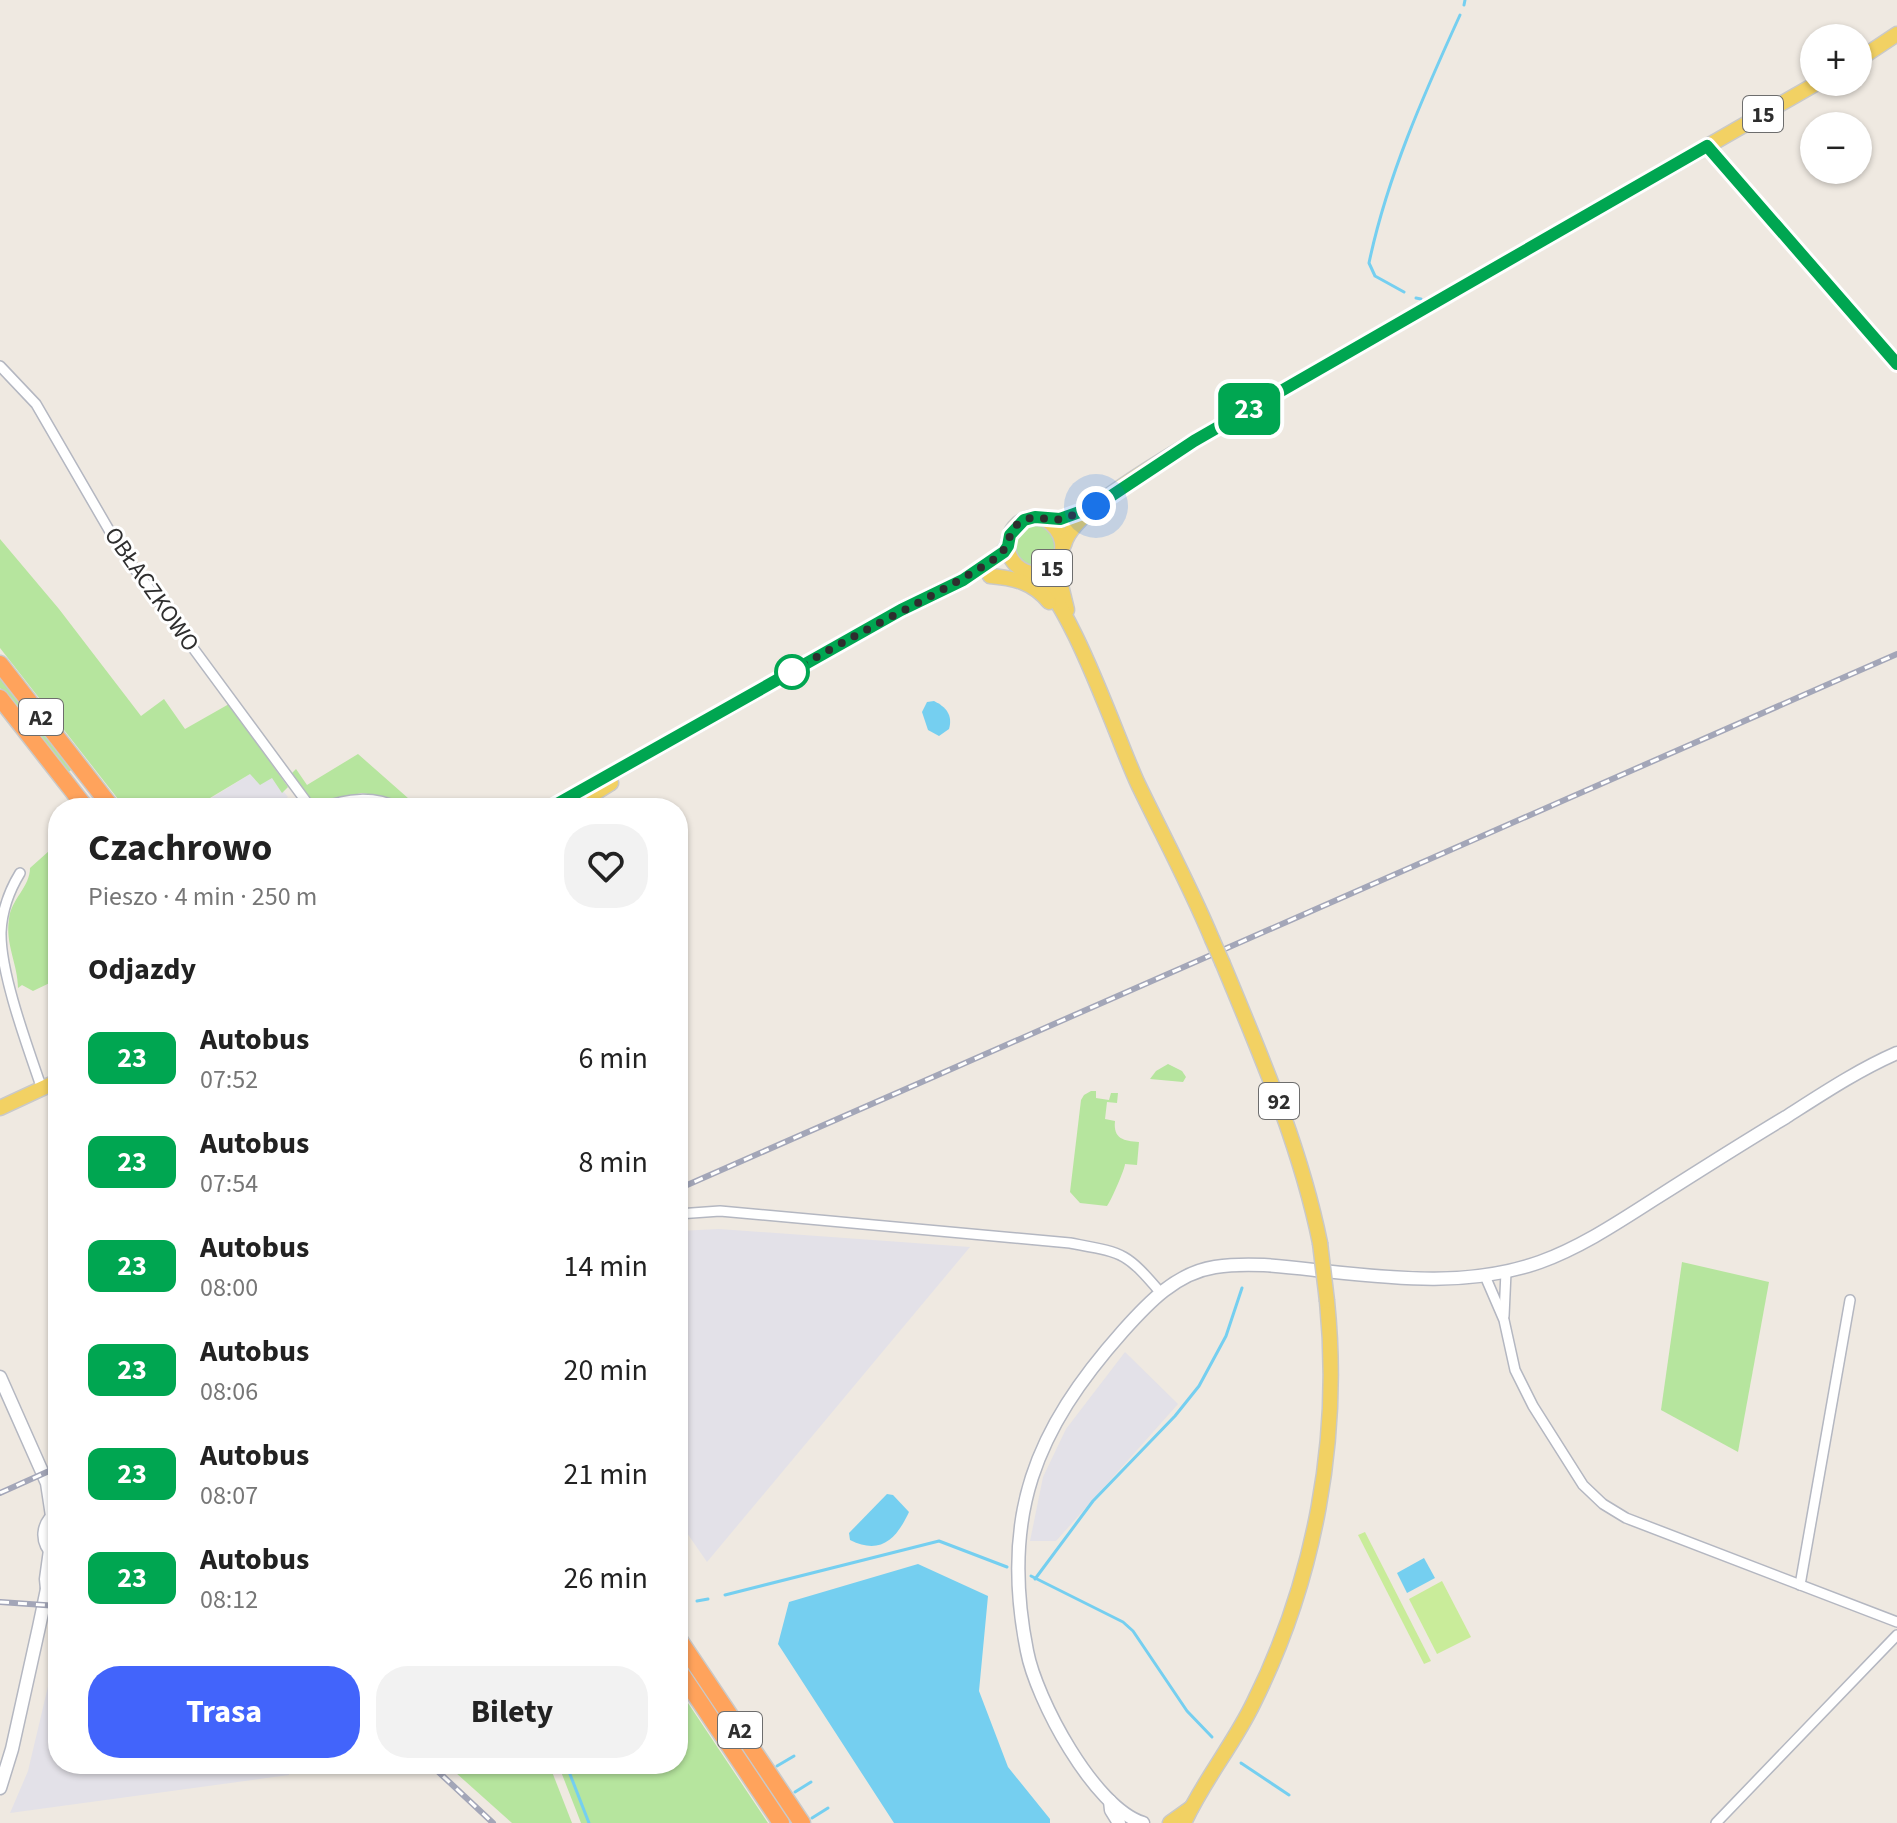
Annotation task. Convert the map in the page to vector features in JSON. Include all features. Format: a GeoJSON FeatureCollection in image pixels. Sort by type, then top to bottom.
{"type":"FeatureCollection","features":[{"type":"Feature","properties":{"kind":"highway","name":"A2"},"geometry":{"type":"LineString","coordinates":[[0,664],[104,798]]}},
{"type":"Feature","properties":{"kind":"highway","name":"A2"},"geometry":{"type":"LineString","coordinates":[[0,698],[78,798]]}},
{"type":"Feature","properties":{"kind":"highway","name":"A2"},"geometry":{"type":"LineString","coordinates":[[688,1653],[802,1823]]}},
{"type":"Feature","properties":{"kind":"highway","name":"A2"},"geometry":{"type":"LineString","coordinates":[[688,1684],[781,1823]]}},
{"type":"Feature","properties":{"kind":"main road"},"geometry":{"type":"LineString","coordinates":[[1872,51],[1897,34]]}},
{"type":"Feature","properties":{"kind":"main road","name":"15"},"geometry":{"type":"LineString","coordinates":[[963,580],[990,576],[1011,568],[1045,572],[1055,566],[1069,532],[1096,506],[1194,441],[1800,93]]}},
{"type":"Feature","properties":{"kind":"main road","name":"15"},"geometry":{"type":"LineString","coordinates":[[1025,571],[1012,561],[1008,546],[1016,526],[1024,520],[1060,519],[1096,506]]}},
{"type":"Feature","properties":{"kind":"main road","name":"15"},"geometry":{"type":"LineString","coordinates":[[1045,519],[1056,526],[1062,551]]}},
{"type":"Feature","properties":{"kind":"main road","name":"15"},"geometry":{"type":"LineString","coordinates":[[569,798],[890,616],[963,580],[1008,546]]}},
{"type":"Feature","properties":{"kind":"main road","name":"92"},"geometry":{"type":"LineString","coordinates":[[1062,551],[1058,573],[1072,630]]}},
{"type":"Feature","properties":{"kind":"main road","name":"92"},"geometry":{"type":"LineString","coordinates":[[1025,571],[1038,576],[1045,584],[1072,630],[1137,782],[1182,871],[1223,964],[1288,1126],[1310,1197],[1320,1243],[1331,1381],[1327,1451],[1306,1564],[1288,1623],[1258,1694],[1235,1739],[1184,1823]]}},
{"type":"Feature","properties":{"kind":"main road","name":"92"},"geometry":{"type":"LineString","coordinates":[[990,576],[1017,579],[1035,588],[1072,630]]}},
{"type":"Feature","properties":{"kind":"main road","name":"15"},"geometry":{"type":"LineString","coordinates":[[586,798],[667,744]]}},
{"type":"Feature","properties":{"kind":"main road"},"geometry":{"type":"LineString","coordinates":[[0,1108],[48,1086]]}},
{"type":"Feature","properties":{"kind":"main road","name":"92"},"geometry":{"type":"LineString","coordinates":[[1170,1823],[1191,1808]]}},
{"type":"Feature","properties":{"kind":"street"},"geometry":{"type":"LineString","coordinates":[[1707,146],[1897,364]]}},
{"type":"Feature","properties":{"kind":"street","name":"OBŁACZKOWO"},"geometry":{"type":"LineString","coordinates":[[0,366],[36,404],[120,549],[304,798]]}},
{"type":"Feature","properties":{"kind":"street"},"geometry":{"type":"LineString","coordinates":[[20,873],[4,911],[2,941],[9,978],[42,1089]]}},
{"type":"Feature","properties":{"kind":"street"},"geometry":{"type":"LineString","coordinates":[[1143,1823],[1110,1801],[1062,1736],[1045,1706],[1027,1652],[1020,1594],[1021,1526],[1033,1472],[1061,1410],[1090,1368],[1160,1292],[1183,1278],[1211,1268],[1248,1264],[1436,1280],[1485,1276],[1539,1263],[1587,1241],[1840,1082],[1897,1053]]}},
{"type":"Feature","properties":{"kind":"street"},"geometry":{"type":"LineString","coordinates":[[688,1213],[720,1211],[1070,1243],[1113,1251],[1127,1257],[1160,1292]]}},
{"type":"Feature","properties":{"kind":"street"},"geometry":{"type":"LineString","coordinates":[[1504,1320],[1506,1272]]}},
{"type":"Feature","properties":{"kind":"street"},"geometry":{"type":"LineString","coordinates":[[1485,1276],[1504,1320],[1510,1352],[1523,1387],[1574,1473],[1592,1495],[1626,1518],[1897,1622]]}},
{"type":"Feature","properties":{"kind":"street"},"geometry":{"type":"LineString","coordinates":[[1800,1585],[1850,1300]]}},
{"type":"Feature","properties":{"kind":"street"},"geometry":{"type":"LineString","coordinates":[[0,1377],[48,1487]]}},
{"type":"Feature","properties":{"kind":"street"},"geometry":{"type":"LineString","coordinates":[[48,1524],[44,1530],[48,1545]]}},
{"type":"Feature","properties":{"kind":"street"},"geometry":{"type":"LineString","coordinates":[[0,1788],[12,1749],[48,1573]]}},
{"type":"Feature","properties":{"kind":"street"},"geometry":{"type":"LineString","coordinates":[[1716,1823],[1897,1635]]}},
{"type":"Feature","properties":{"kind":"street"},"geometry":{"type":"LineString","coordinates":[[1110,1801],[1111,1810],[1119,1823]]}},
{"type":"Feature","properties":{"kind":"shaded area"},"geometry":{"type":"Polygon","coordinates":[[[250,774],[272,777],[288,797],[287,798],[211,798],[250,774]]]}},
{"type":"Feature","properties":{"kind":"shaded area"},"geometry":{"type":"Polygon","coordinates":[[[719,1229],[970,1247],[707,1562],[688,1534],[688,1231],[719,1229]]]}},
{"type":"Feature","properties":{"kind":"shaded area"},"geometry":{"type":"Polygon","coordinates":[[[1125,1352],[1178,1404],[1056,1541],[1030,1541],[1043,1477],[1066,1429],[1125,1352]]]}},
{"type":"Feature","properties":{"kind":"shaded area"},"geometry":{"type":"Polygon","coordinates":[[[48,1686],[48,1774],[289,1775],[10,1813],[28,1771],[48,1686]]]}},
{"type":"Feature","properties":{"kind":"green space"},"geometry":{"type":"Polygon","coordinates":[[[1035,524],[1050,530],[1056,545],[1050,560],[1035,566],[1020,560],[1014,545],[1020,530],[1035,524]]]}},
{"type":"Feature","properties":{"kind":"green space"},"geometry":{"type":"Polygon","coordinates":[[[0,539],[59,609],[141,716],[164,699],[185,729],[229,704],[288,787],[282,793],[272,778],[260,785],[250,774],[210,798],[117,798],[0,648],[0,539]]]}},
{"type":"Feature","properties":{"kind":"green space"},"geometry":{"type":"Polygon","coordinates":[[[0,674],[74,768],[67,773],[0,688],[0,674]]]}},
{"type":"Feature","properties":{"kind":"green space"},"geometry":{"type":"Polygon","coordinates":[[[358,754],[408,798],[362,793],[338,798],[308,798],[290,775],[296,769],[307,785],[358,754]]]}},
{"type":"Feature","properties":{"kind":"green space"},"geometry":{"type":"Polygon","coordinates":[[[48,852],[48,984],[33,991],[22,985],[18,988],[8,928],[10,912],[27,881],[30,868],[48,852]]]}},
{"type":"Feature","properties":{"kind":"green space"},"geometry":{"type":"Polygon","coordinates":[[[1168,1064],[1182,1071],[1186,1077],[1183,1082],[1150,1079],[1156,1071],[1168,1064]]]}},
{"type":"Feature","properties":{"kind":"green space"},"geometry":{"type":"Polygon","coordinates":[[[1091,1091],[1096,1091],[1096,1098],[1109,1100],[1111,1093],[1118,1093],[1117,1103],[1107,1102],[1105,1119],[1115,1121],[1116,1132],[1121,1138],[1139,1142],[1137,1165],[1125,1164],[1107,1206],[1080,1203],[1070,1192],[1081,1100],[1091,1091]]]}},
{"type":"Feature","properties":{"kind":"green space"},"geometry":{"type":"Polygon","coordinates":[[[1682,1262],[1769,1282],[1738,1452],[1661,1410],[1682,1262]]]}},
{"type":"Feature","properties":{"kind":"green space"},"geometry":{"type":"Polygon","coordinates":[[[1365,1532],[1431,1661],[1424,1664],[1358,1535],[1365,1532]]]}},
{"type":"Feature","properties":{"kind":"green space"},"geometry":{"type":"Polygon","coordinates":[[[1442,1581],[1471,1637],[1437,1654],[1409,1599],[1442,1581]]]}},
{"type":"Feature","properties":{"kind":"green space"},"geometry":{"type":"Polygon","coordinates":[[[688,1703],[768,1823],[581,1823],[562,1774],[688,1774],[688,1703]]]}},
{"type":"Feature","properties":{"kind":"green space"},"geometry":{"type":"Polygon","coordinates":[[[457,1774],[553,1774],[572,1823],[512,1823],[457,1774]]]}},
{"type":"Feature","properties":{"kind":"water"},"geometry":{"type":"Polygon","coordinates":[[[934,701],[945,709],[950,720],[949,729],[939,736],[928,730],[922,712],[927,702],[934,701]]]}},
{"type":"Feature","properties":{"kind":"water"},"geometry":{"type":"Polygon","coordinates":[[[887,1494],[893,1495],[909,1512],[899,1530],[878,1545],[850,1540],[849,1533],[887,1494]]]}},
{"type":"Feature","properties":{"kind":"water"},"geometry":{"type":"Polygon","coordinates":[[[1424,1558],[1435,1578],[1407,1593],[1397,1573],[1424,1558]]]}},
{"type":"Feature","properties":{"kind":"water"},"geometry":{"type":"Polygon","coordinates":[[[918,1564],[988,1596],[979,1691],[1008,1767],[1050,1823],[894,1823],[778,1644],[789,1602],[918,1564]]]}},
{"type":"Feature","properties":{"kind":"waterway"},"geometry":{"type":"LineString","coordinates":[[1464,5],[1465,0]]}},
{"type":"Feature","properties":{"kind":"waterway"},"geometry":{"type":"LineString","coordinates":[[1404,292],[1375,276],[1369,263],[1396,168],[1460,15]]}},
{"type":"Feature","properties":{"kind":"waterway"},"geometry":{"type":"LineString","coordinates":[[1416,298],[1421,299]]}},
{"type":"Feature","properties":{"kind":"waterway"},"geometry":{"type":"LineString","coordinates":[[1035,1579],[1093,1501],[1175,1416],[1199,1386],[1226,1336],[1242,1288]]}},
{"type":"Feature","properties":{"kind":"waterway"},"geometry":{"type":"LineString","coordinates":[[725,1595],[939,1541],[1007,1567]]}},
{"type":"Feature","properties":{"kind":"waterway"},"geometry":{"type":"LineString","coordinates":[[1031,1576],[1123,1622],[1133,1631],[1187,1711],[1212,1737]]}},
{"type":"Feature","properties":{"kind":"waterway"},"geometry":{"type":"LineString","coordinates":[[697,1601],[708,1599]]}},
{"type":"Feature","properties":{"kind":"waterway"},"geometry":{"type":"LineString","coordinates":[[777,1766],[794,1756]]}},
{"type":"Feature","properties":{"kind":"waterway"},"geometry":{"type":"LineString","coordinates":[[1241,1763],[1289,1795]]}},
{"type":"Feature","properties":{"kind":"waterway"},"geometry":{"type":"LineString","coordinates":[[570,1774],[589,1823]]}},
{"type":"Feature","properties":{"kind":"waterway"},"geometry":{"type":"LineString","coordinates":[[795,1792],[811,1782]]}},
{"type":"Feature","properties":{"kind":"waterway"},"geometry":{"type":"LineString","coordinates":[[812,1818],[828,1808]]}},
{"type":"Feature","properties":{"kind":"railway"},"geometry":{"type":"LineString","coordinates":[[688,1185],[1897,654]]}},
{"type":"Feature","properties":{"kind":"railway"},"geometry":{"type":"LineString","coordinates":[[0,1493],[48,1471]]}},
{"type":"Feature","properties":{"kind":"railway"},"geometry":{"type":"LineString","coordinates":[[0,1602],[48,1605]]}},
{"type":"Feature","properties":{"kind":"railway"},"geometry":{"type":"LineString","coordinates":[[441,1774],[493,1823]]}},
{"type":"Feature","properties":{"kind":"bus line","name":"23"},"geometry":{"type":"LineString","coordinates":[[567,798],[901,610],[963,580],[1004,552],[1010,535],[1024,520],[1035,517],[1060,519],[1096,506],[1194,441],[1707,146],[1897,364]]}},
{"type":"Feature","properties":{"kind":"route"},"geometry":{"type":"LineString","coordinates":[[792,672],[901,610],[963,580],[1004,552],[1010,535],[1024,520],[1035,517],[1060,519],[1096,506]]}}]}
